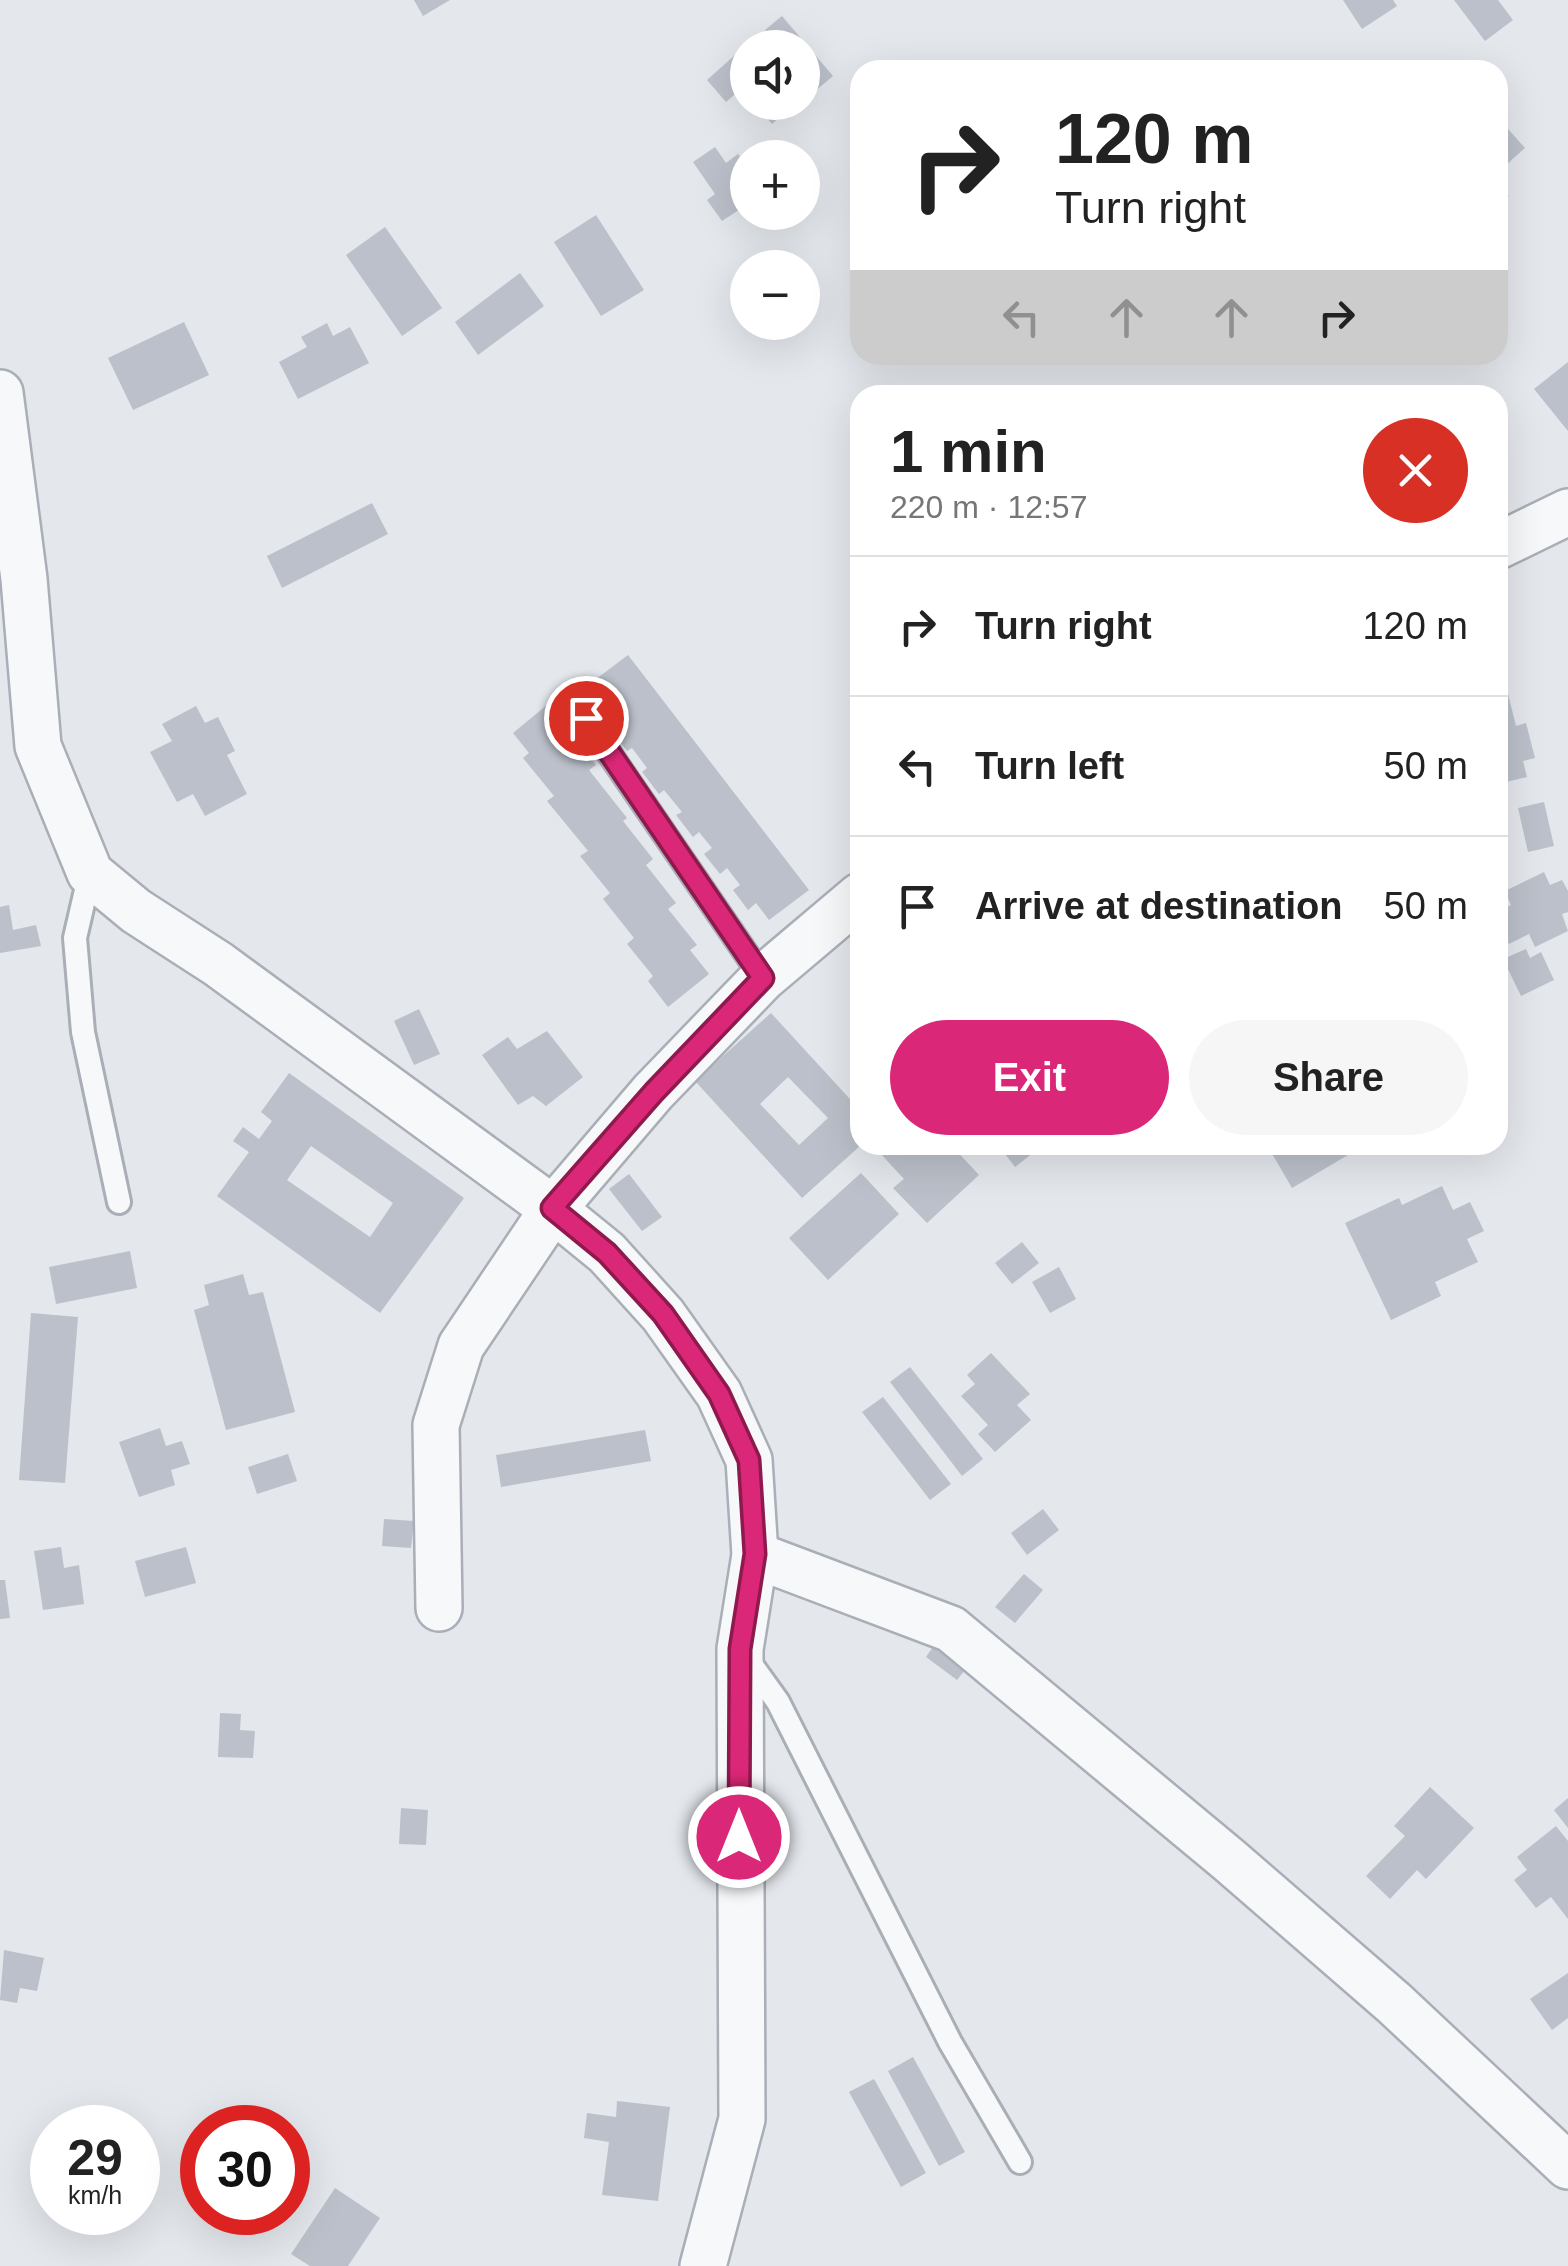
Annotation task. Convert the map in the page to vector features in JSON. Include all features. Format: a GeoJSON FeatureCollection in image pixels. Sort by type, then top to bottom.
{"type":"FeatureCollection","features":[{"type":"Feature","properties":{"kind":"street"},"geometry":{"type":"LineString","coordinates":[[0,393],[24,579],[38,746],[90,873],[552,1208],[607,1253],[663,1314],[719,1394],[749,1460],[755,1554],[740,1649],[742,2119],[703,2266]]}},
{"type":"Feature","properties":{"kind":"street"},"geometry":{"type":"LineString","coordinates":[[1508,541],[1568,512]]}},
{"type":"Feature","properties":{"kind":"street"},"geometry":{"type":"LineString","coordinates":[[439,1608],[436,1425],[462,1346],[552,1208],[654,1092],[763,978],[850,904]]}},
{"type":"Feature","properties":{"kind":"street"},"geometry":{"type":"LineString","coordinates":[[755,1554],[951,1629],[1379,1990],[1568,2166]]}},
{"type":"Feature","properties":{"kind":"lane"},"geometry":{"type":"LineString","coordinates":[[586,718],[763,978]]}},
{"type":"Feature","properties":{"kind":"lane"},"geometry":{"type":"LineString","coordinates":[[90,873],[75,938],[83,1032],[119,1202]]}},
{"type":"Feature","properties":{"kind":"lane"},"geometry":{"type":"LineString","coordinates":[[740,1649],[778,1702],[950,2042],[1020,2162]]}},
{"type":"Feature","properties":{"kind":"building"},"geometry":{"type":"Polygon","coordinates":[[[414,0],[450,0],[423,16],[414,0]]]}},
{"type":"Feature","properties":{"kind":"building"},"geometry":{"type":"Polygon","coordinates":[[[1343,0],[1393,0],[1397,6],[1362,29],[1343,0]]]}},
{"type":"Feature","properties":{"kind":"building"},"geometry":{"type":"Polygon","coordinates":[[[1454,0],[1498,0],[1513,20],[1485,41],[1454,0]]]}},
{"type":"Feature","properties":{"kind":"building"},"geometry":{"type":"Polygon","coordinates":[[[782,16],[794,30],[765,30],[782,16]]]}},
{"type":"Feature","properties":{"kind":"building"},"geometry":{"type":"Polygon","coordinates":[[[730,59],[730,99],[726,102],[707,80],[730,59]]]}},
{"type":"Feature","properties":{"kind":"building"},"geometry":{"type":"Polygon","coordinates":[[[820,61],[833,76],[820,87],[820,61]]]}},
{"type":"Feature","properties":{"kind":"building"},"geometry":{"type":"Polygon","coordinates":[[[1508,129],[1525,148],[1508,163],[1508,129]]]}},
{"type":"Feature","properties":{"kind":"building"},"geometry":{"type":"Polygon","coordinates":[[[715,147],[726,163],[730,160],[730,216],[722,221],[707,200],[715,194],[693,162],[715,147]]]}},
{"type":"Feature","properties":{"kind":"building"},"geometry":{"type":"Polygon","coordinates":[[[596,215],[644,290],[601,316],[554,242],[596,215]]]}},
{"type":"Feature","properties":{"kind":"building"},"geometry":{"type":"Polygon","coordinates":[[[385,227],[442,308],[402,336],[346,255],[385,227]]]}},
{"type":"Feature","properties":{"kind":"building"},"geometry":{"type":"Polygon","coordinates":[[[520,273],[544,306],[478,355],[455,322],[520,273]]]}},
{"type":"Feature","properties":{"kind":"building"},"geometry":{"type":"Polygon","coordinates":[[[184,322],[209,375],[133,410],[108,358],[184,322]]]}},
{"type":"Feature","properties":{"kind":"building"},"geometry":{"type":"Polygon","coordinates":[[[327,323],[333,336],[350,327],[369,363],[298,399],[279,362],[307,347],[301,337],[327,323]]]}},
{"type":"Feature","properties":{"kind":"building"},"geometry":{"type":"Polygon","coordinates":[[[1568,362],[1568,431],[1534,389],[1568,362]]]}},
{"type":"Feature","properties":{"kind":"building"},"geometry":{"type":"Polygon","coordinates":[[[372,503],[388,534],[282,588],[267,556],[372,503]]]}},
{"type":"Feature","properties":{"kind":"building"},"geometry":{"type":"Polygon","coordinates":[[[628,655],[809,890],[769,920],[756,903],[748,910],[733,890],[740,885],[727,868],[720,874],[704,854],[712,848],[699,832],[693,837],[676,815],[682,812],[664,790],[659,794],[642,772],[647,768],[632,748],[627,751],[611,730],[618,725],[604,708],[597,713],[579,692],[628,655]]]}},
{"type":"Feature","properties":{"kind":"building"},"geometry":{"type":"Polygon","coordinates":[[[1508,694],[1516,726],[1526,723],[1535,758],[1523,761],[1527,777],[1508,782],[1508,694]]]}},
{"type":"Feature","properties":{"kind":"building"},"geometry":{"type":"Polygon","coordinates":[[[553,700],[573,725],[568,730],[596,765],[589,770],[653,859],[646,865],[676,903],[668,909],[697,945],[690,950],[709,974],[668,1007],[648,981],[653,976],[627,944],[634,938],[603,899],[610,893],[580,856],[588,851],[547,801],[554,796],[523,758],[529,753],[513,733],[553,700]]]}},
{"type":"Feature","properties":{"kind":"building"},"geometry":{"type":"Polygon","coordinates":[[[196,706],[205,723],[218,717],[235,751],[227,755],[247,794],[205,816],[193,794],[177,802],[150,752],[172,741],[162,724],[196,706]]]}},
{"type":"Feature","properties":{"kind":"building"},"geometry":{"type":"Polygon","coordinates":[[[1544,802],[1554,846],[1528,852],[1518,808],[1544,802]]]}},
{"type":"Feature","properties":{"kind":"building"},"geometry":{"type":"Polygon","coordinates":[[[1544,872],[1550,885],[1562,880],[1568,891],[1568,912],[1562,914],[1568,931],[1535,947],[1529,934],[1509,944],[1508,890],[1544,872]]]}},
{"type":"Feature","properties":{"kind":"building"},"geometry":{"type":"Polygon","coordinates":[[[9,905],[13,930],[36,925],[41,946],[0,953],[0,907],[9,905]]]}},
{"type":"Feature","properties":{"kind":"building"},"geometry":{"type":"Polygon","coordinates":[[[1526,949],[1530,958],[1541,952],[1554,980],[1521,996],[1508,969],[1508,957],[1526,949]]]}},
{"type":"Feature","properties":{"kind":"building"},"geometry":{"type":"Polygon","coordinates":[[[419,1009],[440,1054],[414,1065],[394,1021],[419,1009]]]}},
{"type":"Feature","properties":{"kind":"building"},"geometry":{"type":"Polygon","coordinates":[[[771,1013],[850,1099],[850,1155],[802,1198],[695,1081],[771,1013]],[[788,1077],[760,1104],[799,1145],[828,1118],[788,1077]]]}},
{"type":"Feature","properties":{"kind":"building"},"geometry":{"type":"Polygon","coordinates":[[[547,1031],[583,1077],[546,1106],[533,1096],[518,1105],[482,1055],[508,1037],[517,1049],[547,1031]]]}},
{"type":"Feature","properties":{"kind":"building"},"geometry":{"type":"Polygon","coordinates":[[[289,1073],[464,1198],[380,1313],[217,1196],[249,1152],[233,1141],[243,1127],[259,1139],[272,1121],[261,1112],[289,1073]],[[311,1146],[287,1180],[370,1237],[393,1203],[311,1146]]]}},
{"type":"Feature","properties":{"kind":"building"},"geometry":{"type":"Polygon","coordinates":[[[882,1155],[960,1155],[979,1175],[927,1223],[893,1188],[904,1179],[882,1155]]]}},
{"type":"Feature","properties":{"kind":"building"},"geometry":{"type":"Polygon","coordinates":[[[1006,1155],[1030,1155],[1015,1167],[1006,1155]]]}},
{"type":"Feature","properties":{"kind":"building"},"geometry":{"type":"Polygon","coordinates":[[[1273,1155],[1348,1155],[1292,1188],[1273,1155]]]}},
{"type":"Feature","properties":{"kind":"building"},"geometry":{"type":"Polygon","coordinates":[[[861,1173],[899,1214],[828,1280],[789,1238],[861,1173]]]}},
{"type":"Feature","properties":{"kind":"building"},"geometry":{"type":"Polygon","coordinates":[[[629,1174],[662,1217],[642,1231],[609,1189],[629,1174]]]}},
{"type":"Feature","properties":{"kind":"building"},"geometry":{"type":"Polygon","coordinates":[[[1442,1186],[1453,1210],[1470,1202],[1484,1231],[1467,1239],[1478,1262],[1435,1282],[1441,1296],[1391,1320],[1345,1223],[1399,1198],[1402,1205],[1442,1186]]]}},
{"type":"Feature","properties":{"kind":"building"},"geometry":{"type":"Polygon","coordinates":[[[1022,1242],[1039,1263],[1012,1284],[995,1263],[1022,1242]]]}},
{"type":"Feature","properties":{"kind":"building"},"geometry":{"type":"Polygon","coordinates":[[[130,1251],[137,1288],[56,1304],[49,1267],[130,1251]]]}},
{"type":"Feature","properties":{"kind":"building"},"geometry":{"type":"Polygon","coordinates":[[[1059,1267],[1076,1299],[1050,1313],[1032,1282],[1059,1267]]]}},
{"type":"Feature","properties":{"kind":"building"},"geometry":{"type":"Polygon","coordinates":[[[243,1274],[249,1295],[263,1292],[295,1412],[226,1430],[194,1310],[209,1305],[204,1285],[243,1274]]]}},
{"type":"Feature","properties":{"kind":"building"},"geometry":{"type":"Polygon","coordinates":[[[31,1313],[78,1317],[65,1483],[19,1480],[31,1313]]]}},
{"type":"Feature","properties":{"kind":"building"},"geometry":{"type":"Polygon","coordinates":[[[991,1353],[1030,1394],[1017,1405],[1031,1420],[995,1452],[978,1434],[988,1425],[961,1396],[975,1384],[967,1375],[991,1353]]]}},
{"type":"Feature","properties":{"kind":"building"},"geometry":{"type":"Polygon","coordinates":[[[910,1367],[983,1459],[962,1476],[890,1382],[910,1367]]]}},
{"type":"Feature","properties":{"kind":"building"},"geometry":{"type":"Polygon","coordinates":[[[883,1397],[951,1484],[930,1500],[862,1412],[883,1397]]]}},
{"type":"Feature","properties":{"kind":"building"},"geometry":{"type":"Polygon","coordinates":[[[160,1428],[166,1446],[182,1441],[190,1464],[171,1470],[175,1485],[139,1497],[119,1442],[160,1428]]]}},
{"type":"Feature","properties":{"kind":"building"},"geometry":{"type":"Polygon","coordinates":[[[645,1430],[651,1461],[501,1487],[496,1455],[645,1430]]]}},
{"type":"Feature","properties":{"kind":"building"},"geometry":{"type":"Polygon","coordinates":[[[288,1454],[297,1481],[257,1494],[248,1467],[288,1454]]]}},
{"type":"Feature","properties":{"kind":"building"},"geometry":{"type":"Polygon","coordinates":[[[1043,1509],[1059,1530],[1027,1555],[1011,1533],[1043,1509]]]}},
{"type":"Feature","properties":{"kind":"building"},"geometry":{"type":"Polygon","coordinates":[[[384,1519],[414,1521],[411,1548],[382,1546],[384,1519]]]}},
{"type":"Feature","properties":{"kind":"building"},"geometry":{"type":"Polygon","coordinates":[[[61,1547],[64,1568],[79,1565],[84,1604],[43,1610],[34,1551],[61,1547]]]}},
{"type":"Feature","properties":{"kind":"building"},"geometry":{"type":"Polygon","coordinates":[[[186,1547],[196,1583],[145,1597],[135,1561],[186,1547]]]}},
{"type":"Feature","properties":{"kind":"building"},"geometry":{"type":"Polygon","coordinates":[[[1024,1574],[1043,1590],[1015,1623],[995,1607],[1024,1574]]]}},
{"type":"Feature","properties":{"kind":"building"},"geometry":{"type":"Polygon","coordinates":[[[0,1580],[5,1580],[10,1618],[0,1619],[0,1580]]]}},
{"type":"Feature","properties":{"kind":"building"},"geometry":{"type":"Polygon","coordinates":[[[937,1641],[969,1665],[957,1680],[926,1657],[937,1641]]]}},
{"type":"Feature","properties":{"kind":"building"},"geometry":{"type":"Polygon","coordinates":[[[220,1713],[241,1714],[240,1730],[255,1731],[253,1758],[218,1757],[220,1713]]]}},
{"type":"Feature","properties":{"kind":"building"},"geometry":{"type":"Polygon","coordinates":[[[1430,1787],[1474,1828],[1426,1879],[1417,1870],[1390,1899],[1366,1876],[1405,1836],[1394,1826],[1430,1787]]]}},
{"type":"Feature","properties":{"kind":"building"},"geometry":{"type":"Polygon","coordinates":[[[1568,1798],[1568,1828],[1554,1810],[1568,1798]]]}},
{"type":"Feature","properties":{"kind":"building"},"geometry":{"type":"Polygon","coordinates":[[[401,1808],[428,1810],[426,1845],[399,1844],[401,1808]]]}},
{"type":"Feature","properties":{"kind":"building"},"geometry":{"type":"Polygon","coordinates":[[[1556,1826],[1568,1841],[1568,1919],[1551,1897],[1536,1908],[1514,1880],[1527,1870],[1517,1857],[1556,1826]]]}},
{"type":"Feature","properties":{"kind":"building"},"geometry":{"type":"Polygon","coordinates":[[[4,1950],[44,1958],[37,1991],[20,1988],[17,2003],[0,2000],[4,1950]]]}},
{"type":"Feature","properties":{"kind":"building"},"geometry":{"type":"Polygon","coordinates":[[[1568,1973],[1568,2018],[1552,2030],[1530,1999],[1568,1973]]]}},
{"type":"Feature","properties":{"kind":"building"},"geometry":{"type":"Polygon","coordinates":[[[913,2057],[965,2152],[939,2166],[888,2071],[913,2057]]]}},
{"type":"Feature","properties":{"kind":"building"},"geometry":{"type":"Polygon","coordinates":[[[874,2079],[926,2173],[901,2187],[849,2092],[874,2079]]]}},
{"type":"Feature","properties":{"kind":"building"},"geometry":{"type":"Polygon","coordinates":[[[617,2101],[670,2107],[658,2201],[602,2195],[609,2142],[584,2138],[587,2113],[616,2117],[617,2101]]]}},
{"type":"Feature","properties":{"kind":"building"},"geometry":{"type":"Polygon","coordinates":[[[335,2188],[380,2218],[348,2266],[310,2266],[291,2254],[304,2235],[310,2235],[310,2226],[335,2188]]]}},
{"type":"Feature","properties":{"kind":"route"},"geometry":{"type":"LineString","coordinates":[[586,718],[763,978],[654,1092],[552,1208],[607,1253],[663,1314],[719,1394],[749,1460],[755,1554],[740,1649],[739,1837]]}}]}
